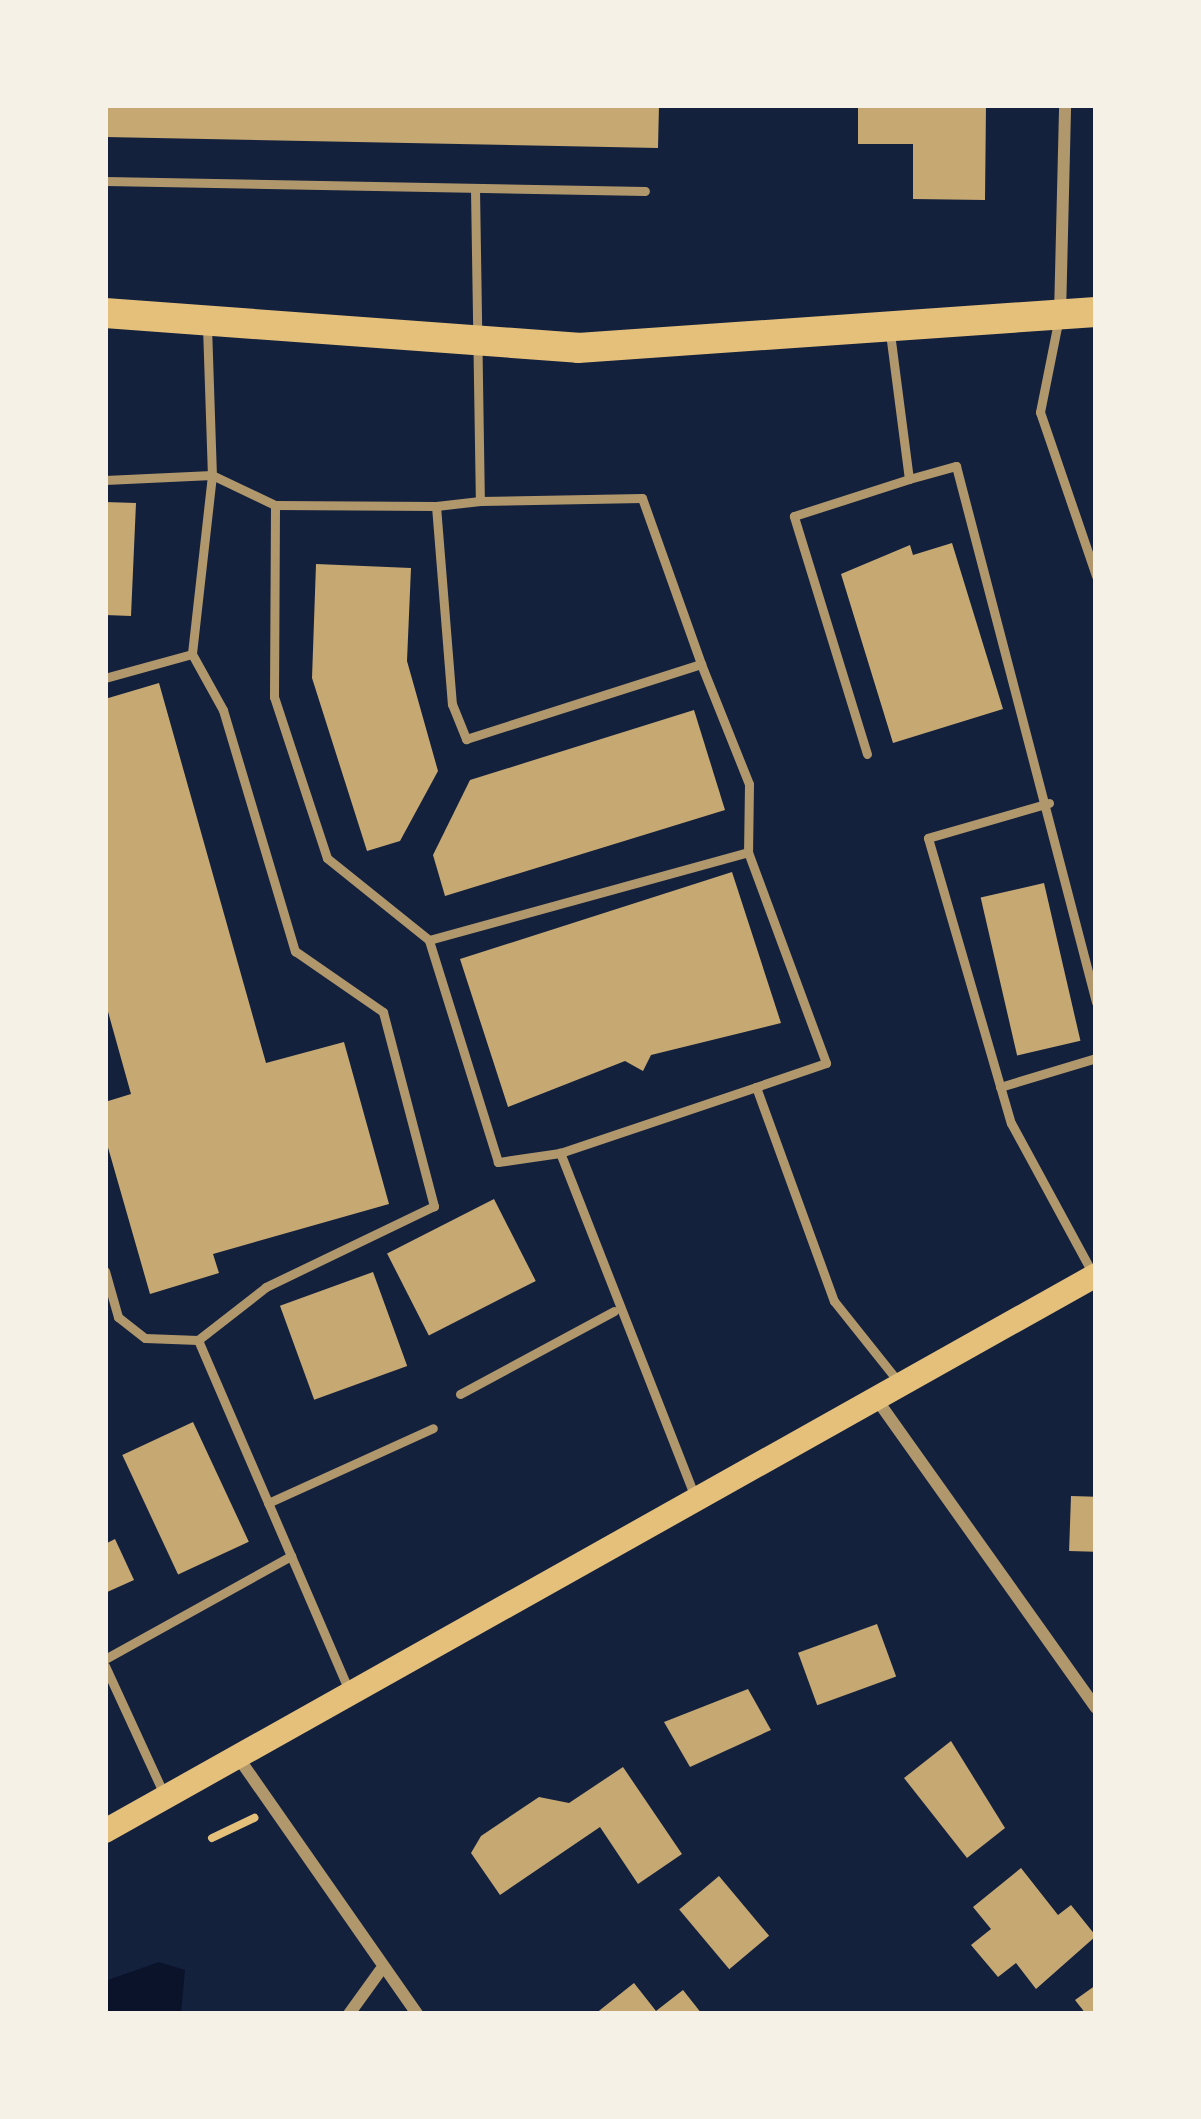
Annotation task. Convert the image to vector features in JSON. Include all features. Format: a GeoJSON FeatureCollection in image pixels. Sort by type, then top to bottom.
{"type":"FeatureCollection","features":[{"type":"Feature","properties":{"kind":"main road"},"geometry":{"type":"LineString","coordinates":[[105,313],[578,348],[1096,312]]}},
{"type":"Feature","properties":{"kind":"main road"},"geometry":{"type":"LineString","coordinates":[[105,1831],[880,1404],[1095,1275]]}},
{"type":"Feature","properties":{"kind":"street"},"geometry":{"type":"LineString","coordinates":[[1060,316],[1065,105]]}},
{"type":"Feature","properties":{"kind":"street"},"geometry":{"type":"LineString","coordinates":[[880,1404],[1096,1708]]}},
{"type":"Feature","properties":{"kind":"street"},"geometry":{"type":"LineString","coordinates":[[240,1760],[380,1970],[417,2014]]}},
{"type":"Feature","properties":{"kind":"street"},"geometry":{"type":"LineString","coordinates":[[350,2014],[380,1970]]}},
{"type":"Feature","properties":{"kind":"lane"},"geometry":{"type":"LineString","coordinates":[[105,181],[645,191]]}},
{"type":"Feature","properties":{"kind":"lane"},"geometry":{"type":"LineString","coordinates":[[475,189],[482,340],[480,501]]}},
{"type":"Feature","properties":{"kind":"lane"},"geometry":{"type":"LineString","coordinates":[[1060,316],[1040,412],[1096,577]]}},
{"type":"Feature","properties":{"kind":"lane"},"geometry":{"type":"LineString","coordinates":[[105,1270],[118,1317],[145,1338],[198,1340],[266,1287],[434,1206],[383,1012],[295,951],[223,710],[192,654],[212,475],[207,320]]}},
{"type":"Feature","properties":{"kind":"lane"},"geometry":{"type":"LineString","coordinates":[[890,328],[910,479]]}},
{"type":"Feature","properties":{"kind":"lane"},"geometry":{"type":"LineString","coordinates":[[867,754],[794,516],[956,466],[1049,803],[1096,1002]]}},
{"type":"Feature","properties":{"kind":"lane"},"geometry":{"type":"LineString","coordinates":[[105,480],[212,475],[275,505],[436,506],[642,498],[749,784],[748,852],[826,1063],[560,1153],[498,1162],[429,940],[327,858],[274,697],[275,505]]}},
{"type":"Feature","properties":{"kind":"lane"},"geometry":{"type":"LineString","coordinates":[[436,506],[452,704],[466,739],[701,664]]}},
{"type":"Feature","properties":{"kind":"lane"},"geometry":{"type":"LineString","coordinates":[[105,678],[192,654]]}},
{"type":"Feature","properties":{"kind":"lane"},"geometry":{"type":"LineString","coordinates":[[1049,803],[928,838],[1000,1087],[1043,1192],[1095,1275]]}},
{"type":"Feature","properties":{"kind":"lane"},"geometry":{"type":"LineString","coordinates":[[429,940],[748,852]]}},
{"type":"Feature","properties":{"kind":"lane"},"geometry":{"type":"LineString","coordinates":[[1000,1087],[1096,1058]]}},
{"type":"Feature","properties":{"kind":"lane"},"geometry":{"type":"LineString","coordinates":[[756,1087],[834,1301],[904,1389]]}},
{"type":"Feature","properties":{"kind":"lane"},"geometry":{"type":"LineString","coordinates":[[560,1153],[614,1311],[699,1505]]}},
{"type":"Feature","properties":{"kind":"lane"},"geometry":{"type":"LineString","coordinates":[[460,1394],[614,1311]]}},
{"type":"Feature","properties":{"kind":"lane"},"geometry":{"type":"LineString","coordinates":[[105,1321],[118,1317]]}},
{"type":"Feature","properties":{"kind":"lane"},"geometry":{"type":"LineString","coordinates":[[198,1340],[352,1698]]}},
{"type":"Feature","properties":{"kind":"lane"},"geometry":{"type":"LineString","coordinates":[[268,1503],[434,1428]]}},
{"type":"Feature","properties":{"kind":"lane"},"geometry":{"type":"LineString","coordinates":[[166,1799],[105,1663],[291,1556]]}},
{"type":"Feature","properties":{"kind":"path"},"geometry":{"type":"LineString","coordinates":[[212,1838],[272,1808]]}},
{"type":"Feature","properties":{"kind":"water"},"geometry":{"type":"Polygon","coordinates":[[[159,1962],[185,1970],[181,2014],[105,2014],[105,1981],[159,1962]]]}},
{"type":"Feature","properties":{"kind":"building"},"geometry":{"type":"Polygon","coordinates":[[[105,105],[659,105],[658,148],[105,137],[105,105]]]}},
{"type":"Feature","properties":{"kind":"building"},"geometry":{"type":"Polygon","coordinates":[[[858,105],[986,105],[985,200],[913,199],[913,144],[858,144],[858,105]]]}},
{"type":"Feature","properties":{"kind":"building"},"geometry":{"type":"Polygon","coordinates":[[[105,502],[136,503],[131,616],[105,615],[105,502]]]}},
{"type":"Feature","properties":{"kind":"building"},"geometry":{"type":"Polygon","coordinates":[[[952,543],[1003,709],[893,743],[841,574],[910,545],[913,555],[952,543]]]}},
{"type":"Feature","properties":{"kind":"building"},"geometry":{"type":"Polygon","coordinates":[[[316,564],[411,568],[407,661],[438,771],[400,841],[367,851],[312,678],[316,564]]]}},
{"type":"Feature","properties":{"kind":"building"},"geometry":{"type":"Polygon","coordinates":[[[159,683],[266,1063],[344,1042],[389,1204],[213,1254],[219,1273],[150,1294],[105,1137],[105,1102],[131,1094],[105,1001],[105,699],[159,683]]]}},
{"type":"Feature","properties":{"kind":"building"},"geometry":{"type":"Polygon","coordinates":[[[694,710],[725,810],[445,896],[433,855],[470,780],[694,710]]]}},
{"type":"Feature","properties":{"kind":"building"},"geometry":{"type":"Polygon","coordinates":[[[732,872],[781,1023],[651,1055],[643,1071],[625,1061],[508,1107],[460,959],[732,872]]]}},
{"type":"Feature","properties":{"kind":"building"},"geometry":{"type":"Polygon","coordinates":[[[1044,883],[1080,1041],[1017,1055],[981,898],[1044,883]]]}},
{"type":"Feature","properties":{"kind":"building"},"geometry":{"type":"Polygon","coordinates":[[[494,1199],[536,1281],[429,1335],[387,1253],[494,1199]]]}},
{"type":"Feature","properties":{"kind":"building"},"geometry":{"type":"Polygon","coordinates":[[[373,1272],[407,1366],[314,1400],[280,1306],[373,1272]]]}},
{"type":"Feature","properties":{"kind":"building"},"geometry":{"type":"Polygon","coordinates":[[[193,1422],[249,1542],[178,1575],[122,1455],[193,1422]]]}},
{"type":"Feature","properties":{"kind":"building"},"geometry":{"type":"Polygon","coordinates":[[[1071,1496],[1096,1497],[1094,1552],[1069,1551],[1071,1496]]]}},
{"type":"Feature","properties":{"kind":"building"},"geometry":{"type":"Polygon","coordinates":[[[115,1539],[134,1580],[105,1593],[105,1544],[115,1539]]]}},
{"type":"Feature","properties":{"kind":"building"},"geometry":{"type":"Polygon","coordinates":[[[877,1624],[896,1677],[817,1705],[798,1653],[877,1624]]]}},
{"type":"Feature","properties":{"kind":"building"},"geometry":{"type":"Polygon","coordinates":[[[748,1689],[771,1730],[690,1767],[664,1722],[748,1689]]]}},
{"type":"Feature","properties":{"kind":"building"},"geometry":{"type":"Polygon","coordinates":[[[951,1741],[1005,1828],[967,1858],[904,1778],[951,1741]]]}},
{"type":"Feature","properties":{"kind":"building"},"geometry":{"type":"Polygon","coordinates":[[[623,1767],[682,1854],[638,1884],[600,1827],[500,1895],[471,1853],[481,1836],[539,1797],[569,1803],[623,1767]]]}},
{"type":"Feature","properties":{"kind":"building"},"geometry":{"type":"Polygon","coordinates":[[[1021,1868],[1058,1915],[1071,1905],[1096,1936],[1036,1989],[1016,1963],[998,1977],[971,1945],[991,1929],[973,1907],[1021,1868]]]}},
{"type":"Feature","properties":{"kind":"building"},"geometry":{"type":"Polygon","coordinates":[[[719,1876],[769,1936],[729,1969],[679,1909],[719,1876]]]}},
{"type":"Feature","properties":{"kind":"building"},"geometry":{"type":"Polygon","coordinates":[[[634,1983],[656,2011],[683,1990],[702,2014],[595,2014],[634,1983]]]}},
{"type":"Feature","properties":{"kind":"building"},"geometry":{"type":"Polygon","coordinates":[[[1096,1985],[1096,2014],[1086,2014],[1075,2000],[1096,1985]]]}}]}
